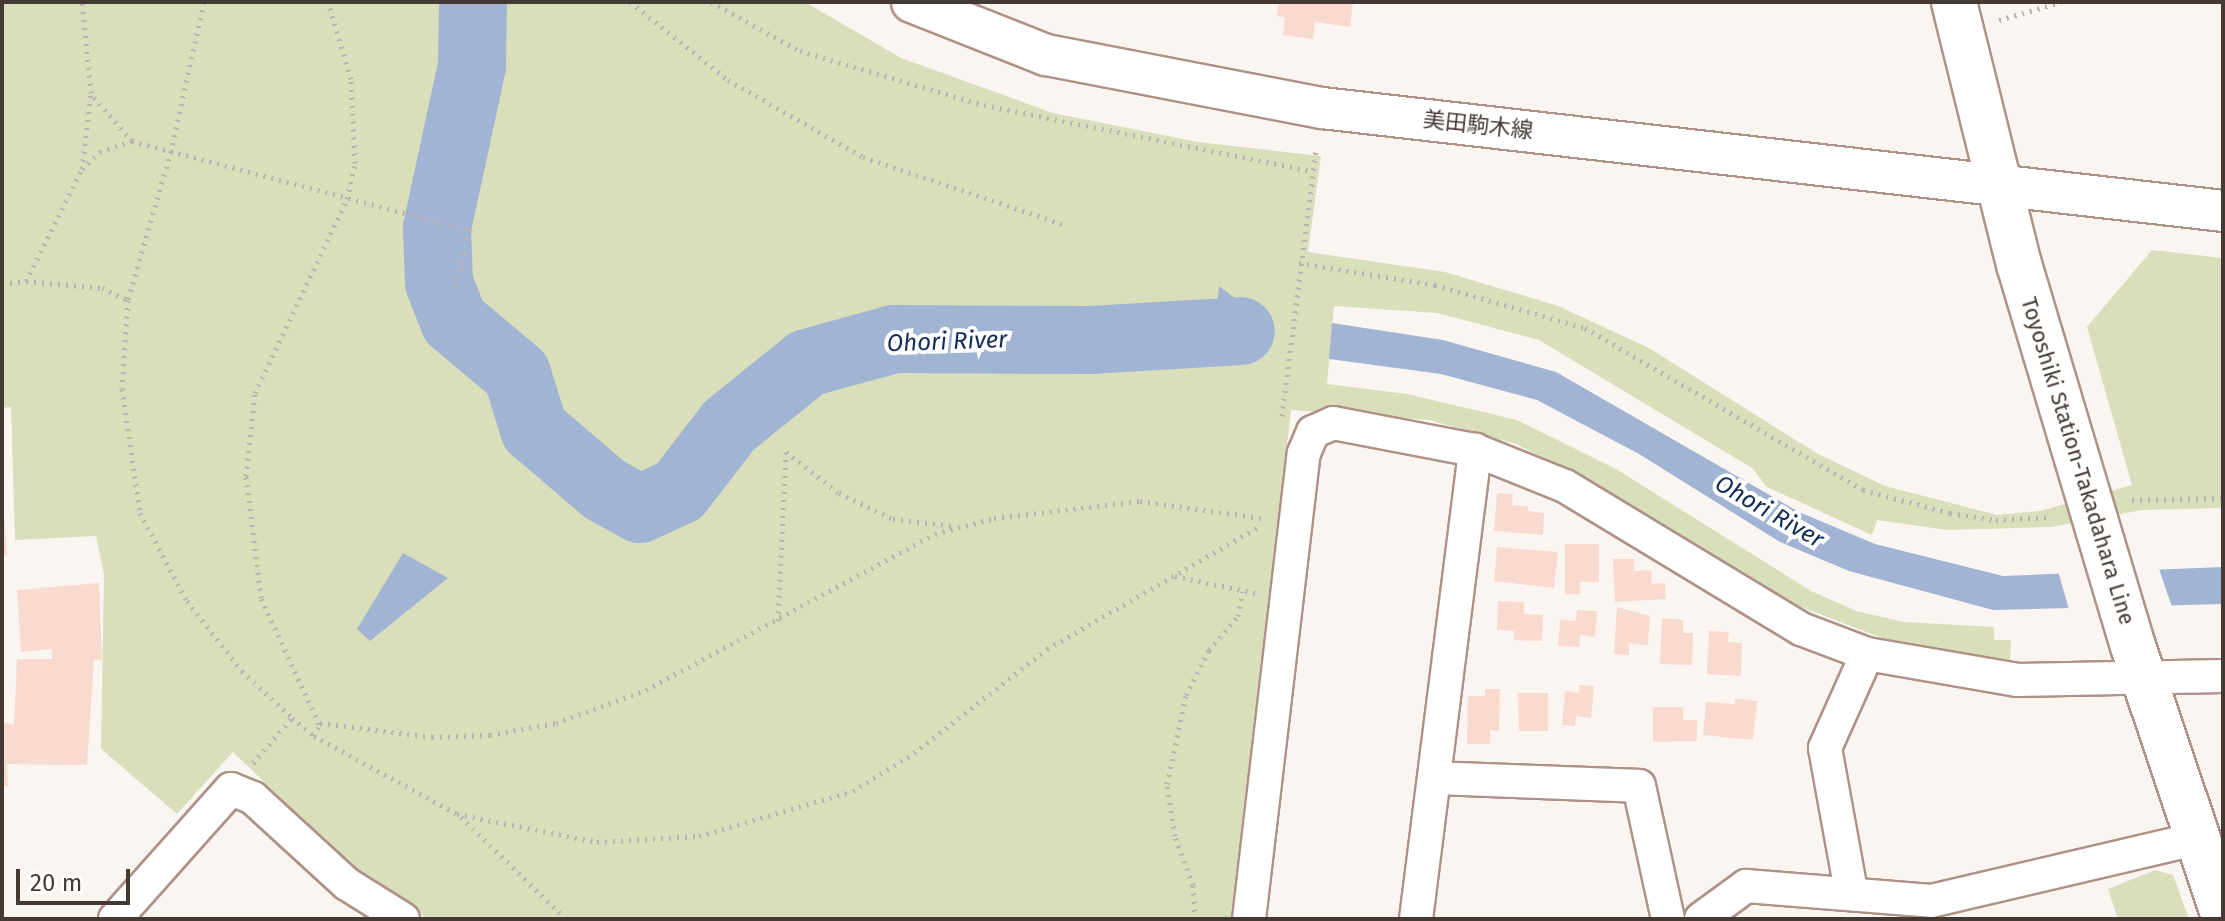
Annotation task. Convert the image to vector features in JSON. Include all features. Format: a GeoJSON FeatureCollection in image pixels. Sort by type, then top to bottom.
{"type":"FeatureCollection","features":[{"type":"Feature","properties":{"kind":"main road","name":"Toyoshiki Station-Takadahara Line"},"geometry":{"type":"LineString","coordinates":[[1954,2],[1998,182],[2112,515],[2138,662],[2222,906]]}},
{"type":"Feature","properties":{"kind":"street","name":"美田駒木線"},"geometry":{"type":"LineString","coordinates":[[912,2],[1046,55],[1322,108],[1998,182],[2223,211]]}},
{"type":"Feature","properties":{"kind":"street"},"geometry":{"type":"LineString","coordinates":[[1249,919],[1304,453],[1313,432],[1333,423],[1369,427],[1475,450],[1565,486],[1801,629],[1867,654],[2017,680],[2138,662],[2223,676]]}},
{"type":"Feature","properties":{"kind":"street"},"geometry":{"type":"LineString","coordinates":[[1416,919],[1475,450]]}},
{"type":"Feature","properties":{"kind":"street"},"geometry":{"type":"LineString","coordinates":[[1860,901],[1825,748],[1867,654]]}},
{"type":"Feature","properties":{"kind":"street"},"geometry":{"type":"LineString","coordinates":[[1434,778],[1639,786],[1668,919]]}},
{"type":"Feature","properties":{"kind":"street"},"geometry":{"type":"LineString","coordinates":[[115,919],[231,789],[253,798],[347,884],[403,919]]}},
{"type":"Feature","properties":{"kind":"street"},"geometry":{"type":"LineString","coordinates":[[1701,919],[1746,886],[1860,901],[1931,901],[2200,838]]}},
{"type":"Feature","properties":{"kind":"path"},"geometry":{"type":"LineString","coordinates":[[26,281],[82,169],[91,93],[82,2]]}},
{"type":"Feature","properties":{"kind":"path"},"geometry":{"type":"LineString","coordinates":[[204,2],[171,151],[128,300],[122,389],[140,513],[187,601],[242,671],[314,736],[457,814],[566,919]]}},
{"type":"Feature","properties":{"kind":"path"},"geometry":{"type":"LineString","coordinates":[[314,736],[320,723],[259,587],[246,488],[247,431],[265,367],[347,199],[357,125],[340,30],[328,2]]}},
{"type":"Feature","properties":{"kind":"path"},"geometry":{"type":"LineString","coordinates":[[630,2],[728,80],[863,157],[1065,225]]}},
{"type":"Feature","properties":{"kind":"path"},"geometry":{"type":"LineString","coordinates":[[711,2],[800,51],[984,105],[1312,171]]}},
{"type":"Feature","properties":{"kind":"path"},"geometry":{"type":"LineString","coordinates":[[1994,22],[2061,2]]}},
{"type":"Feature","properties":{"kind":"path"},"geometry":{"type":"LineString","coordinates":[[91,93],[132,141]]}},
{"type":"Feature","properties":{"kind":"path"},"geometry":{"type":"LineString","coordinates":[[82,169],[100,152],[132,141],[470,230],[455,288]]}},
{"type":"Feature","properties":{"kind":"path"},"geometry":{"type":"LineString","coordinates":[[1280,430],[1316,149]]}},
{"type":"Feature","properties":{"kind":"path"},"geometry":{"type":"LineString","coordinates":[[1299,263],[1435,285],[1585,328],[1863,490],[1950,513],[1996,520],[2052,517]]}},
{"type":"Feature","properties":{"kind":"path"},"geometry":{"type":"LineString","coordinates":[[2,284],[26,281],[102,288],[128,300]]}},
{"type":"Feature","properties":{"kind":"path"},"geometry":{"type":"LineString","coordinates":[[778,622],[786,452],[839,493],[893,519],[961,527]]}},
{"type":"Feature","properties":{"kind":"path"},"geometry":{"type":"LineString","coordinates":[[2112,515],[2223,498]]}},
{"type":"Feature","properties":{"kind":"path"},"geometry":{"type":"LineString","coordinates":[[320,723],[432,737],[490,735],[556,723],[646,690],[778,622],[935,534],[994,518],[1140,501],[1270,520],[1047,649],[914,753],[853,791],[796,811],[699,836],[597,842],[457,814]]}},
{"type":"Feature","properties":{"kind":"path"},"geometry":{"type":"LineString","coordinates":[[1174,576],[1243,591],[1238,616],[1209,650],[1186,695],[1167,784],[1175,836],[1193,885],[1195,919]]}},
{"type":"Feature","properties":{"kind":"path"},"geometry":{"type":"LineString","coordinates":[[231,789],[292,718]]}},
{"type":"Feature","properties":{"kind":"green space"},"geometry":{"type":"Polygon","coordinates":[[[2,2],[805,2],[901,58],[1053,113],[1198,142],[1321,156],[1308,252],[1445,272],[1558,306],[1649,348],[1818,454],[1885,486],[1997,515],[2040,511],[2132,485],[2087,327],[2152,250],[2223,258],[2223,508],[2142,510],[2052,527],[1947,530],[1877,520],[1872,535],[1767,487],[1752,468],[1539,340],[1437,313],[1334,306],[1327,384],[1407,394],[1517,420],[1616,469],[1811,591],[1857,611],[1903,622],[1994,627],[1994,640],[2011,640],[2010,663],[1960,659],[1887,640],[1799,606],[1596,483],[1516,444],[1429,420],[1291,410],[1232,919],[428,919],[362,876],[233,752],[177,814],[101,749],[104,574],[96,536],[15,540],[11,407],[2,408],[2,2]]]}},
{"type":"Feature","properties":{"kind":"green space"},"geometry":{"type":"Polygon","coordinates":[[[2155,870],[2173,875],[2189,919],[2118,919],[2108,889],[2155,870]]]}},
{"type":"Feature","properties":{"kind":"water"},"geometry":{"type":"Polygon","coordinates":[[[1219,286],[1248,308],[1245,348],[1211,363],[1219,286]]]}},
{"type":"Feature","properties":{"kind":"water"},"geometry":{"type":"Polygon","coordinates":[[[1332,323],[1443,340],[1556,372],[1799,512],[1875,544],[2003,576],[2223,567],[2223,604],[1993,610],[1849,571],[1780,542],[1639,454],[1537,400],[1441,374],[1329,359],[1332,323]]]}},
{"type":"Feature","properties":{"kind":"water"},"geometry":{"type":"Polygon","coordinates":[[[403,553],[448,578],[370,641],[357,629],[403,553]]]}},
{"type":"Feature","properties":{"kind":"pier"},"geometry":{"type":"Polygon","coordinates":[[[2157,563],[2173,610],[2070,613],[2058,571],[2157,563]]]}},
{"type":"Feature","properties":{"kind":"building"},"geometry":{"type":"Polygon","coordinates":[[[1279,2],[1353,2],[1350,27],[1315,22],[1313,39],[1283,35],[1285,17],[1277,16],[1279,2]]]}},
{"type":"Feature","properties":{"kind":"building"},"geometry":{"type":"Polygon","coordinates":[[[1497,493],[1513,494],[1512,505],[1528,506],[1528,511],[1544,513],[1543,535],[1494,531],[1497,493]]]}},
{"type":"Feature","properties":{"kind":"building"},"geometry":{"type":"Polygon","coordinates":[[[2,515],[7,555],[2,556],[2,515]]]}},
{"type":"Feature","properties":{"kind":"building"},"geometry":{"type":"Polygon","coordinates":[[[1565,544],[1599,544],[1599,582],[1580,582],[1580,594],[1565,594],[1565,544]]]}},
{"type":"Feature","properties":{"kind":"building"},"geometry":{"type":"Polygon","coordinates":[[[1497,547],[1558,552],[1554,588],[1494,581],[1497,547]]]}},
{"type":"Feature","properties":{"kind":"building"},"geometry":{"type":"Polygon","coordinates":[[[1613,559],[1634,559],[1634,571],[1651,570],[1652,584],[1665,583],[1666,599],[1615,602],[1613,559]]]}},
{"type":"Feature","properties":{"kind":"building"},"geometry":{"type":"Polygon","coordinates":[[[99,583],[102,660],[94,660],[87,765],[7,764],[8,786],[2,786],[2,723],[14,724],[17,659],[52,659],[52,649],[21,652],[17,590],[99,583]]]}},
{"type":"Feature","properties":{"kind":"building"},"geometry":{"type":"Polygon","coordinates":[[[1498,601],[1524,602],[1524,614],[1543,615],[1542,641],[1514,640],[1514,631],[1497,630],[1498,601]]]}},
{"type":"Feature","properties":{"kind":"building"},"geometry":{"type":"Polygon","coordinates":[[[1617,607],[1650,616],[1648,645],[1629,643],[1629,655],[1614,654],[1617,607]]]}},
{"type":"Feature","properties":{"kind":"building"},"geometry":{"type":"Polygon","coordinates":[[[1577,610],[1597,611],[1595,637],[1580,635],[1579,647],[1558,646],[1560,620],[1576,621],[1577,610]]]}},
{"type":"Feature","properties":{"kind":"building"},"geometry":{"type":"Polygon","coordinates":[[[1662,618],[1683,620],[1683,633],[1693,633],[1692,665],[1660,664],[1662,618]]]}},
{"type":"Feature","properties":{"kind":"building"},"geometry":{"type":"Polygon","coordinates":[[[1709,631],[1729,632],[1728,642],[1742,643],[1741,676],[1707,674],[1709,631]]]}},
{"type":"Feature","properties":{"kind":"building"},"geometry":{"type":"Polygon","coordinates":[[[1579,685],[1594,686],[1591,718],[1576,716],[1575,726],[1562,725],[1565,691],[1579,693],[1579,685]]]}},
{"type":"Feature","properties":{"kind":"building"},"geometry":{"type":"Polygon","coordinates":[[[1485,689],[1500,689],[1499,731],[1490,730],[1490,744],[1467,744],[1468,696],[1485,696],[1485,689]]]}},
{"type":"Feature","properties":{"kind":"building"},"geometry":{"type":"Polygon","coordinates":[[[1518,693],[1548,693],[1548,731],[1519,731],[1518,693]]]}},
{"type":"Feature","properties":{"kind":"building"},"geometry":{"type":"Polygon","coordinates":[[[1735,699],[1757,701],[1753,740],[1703,735],[1706,702],[1735,704],[1735,699]]]}},
{"type":"Feature","properties":{"kind":"building"},"geometry":{"type":"Polygon","coordinates":[[[1653,707],[1683,707],[1683,720],[1697,720],[1697,741],[1653,742],[1653,707]]]}},
{"type":"Feature","properties":{"kind":"waterway","name":"Ohori River"},"geometry":{"type":"LineString","coordinates":[[473,2],[472,66],[437,228],[439,283],[454,321],[517,374],[534,429],[604,489],[640,509],[679,491],[729,426],[807,363],[894,339],[1091,340],[1241,331]]}}]}
